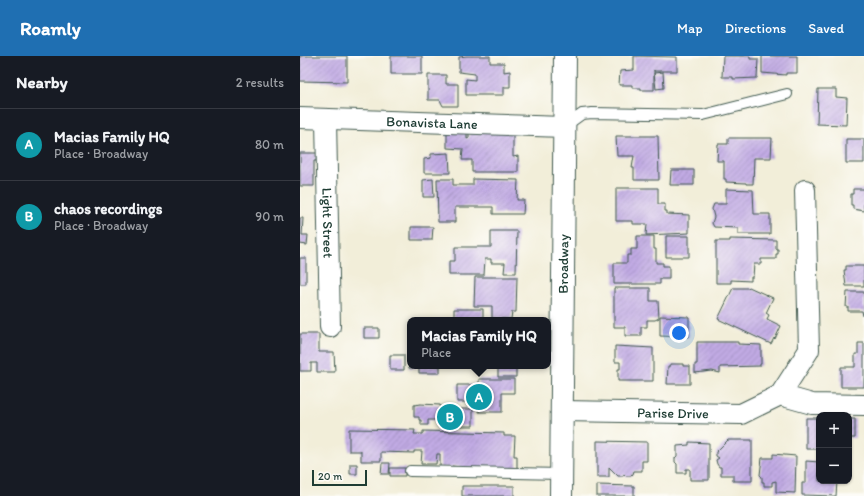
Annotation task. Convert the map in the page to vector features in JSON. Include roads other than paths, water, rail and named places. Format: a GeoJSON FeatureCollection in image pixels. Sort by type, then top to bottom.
{"type":"FeatureCollection","features":[{"type":"Feature","properties":{"kind":"street","name":"Broadway"},"geometry":{"type":"LineString","coordinates":[[561,496],[565,56]]}},
{"type":"Feature","properties":{"kind":"street","name":"Bonavista Lane"},"geometry":{"type":"LineString","coordinates":[[300,118],[564,127]]}},
{"type":"Feature","properties":{"kind":"street","name":"Light Street"},"geometry":{"type":"LineString","coordinates":[[326,119],[330,327]]}},
{"type":"Feature","properties":{"kind":"street"},"geometry":{"type":"LineString","coordinates":[[805,190],[809,350],[780,395],[812,404],[864,404]]}},
{"type":"Feature","properties":{"kind":"street","name":"Parise Drive"},"geometry":{"type":"LineString","coordinates":[[562,411],[741,414],[780,395]]}},
{"type":"Feature","properties":{"kind":"lane"},"geometry":{"type":"LineString","coordinates":[[564,127],[582,114],[587,113],[703,115],[787,94]]}},
{"type":"Feature","properties":{"kind":"lane"},"geometry":{"type":"LineString","coordinates":[[410,471],[561,474]]}},
{"type":"Feature","properties":{"kind":"place","name":"Macias Family HQ"},"geometry":{"type":"Point","coordinates":[479,397]}},
{"type":"Feature","properties":{"kind":"place","name":"chaos recordings"},"geometry":{"type":"Point","coordinates":[450,417]}}]}
